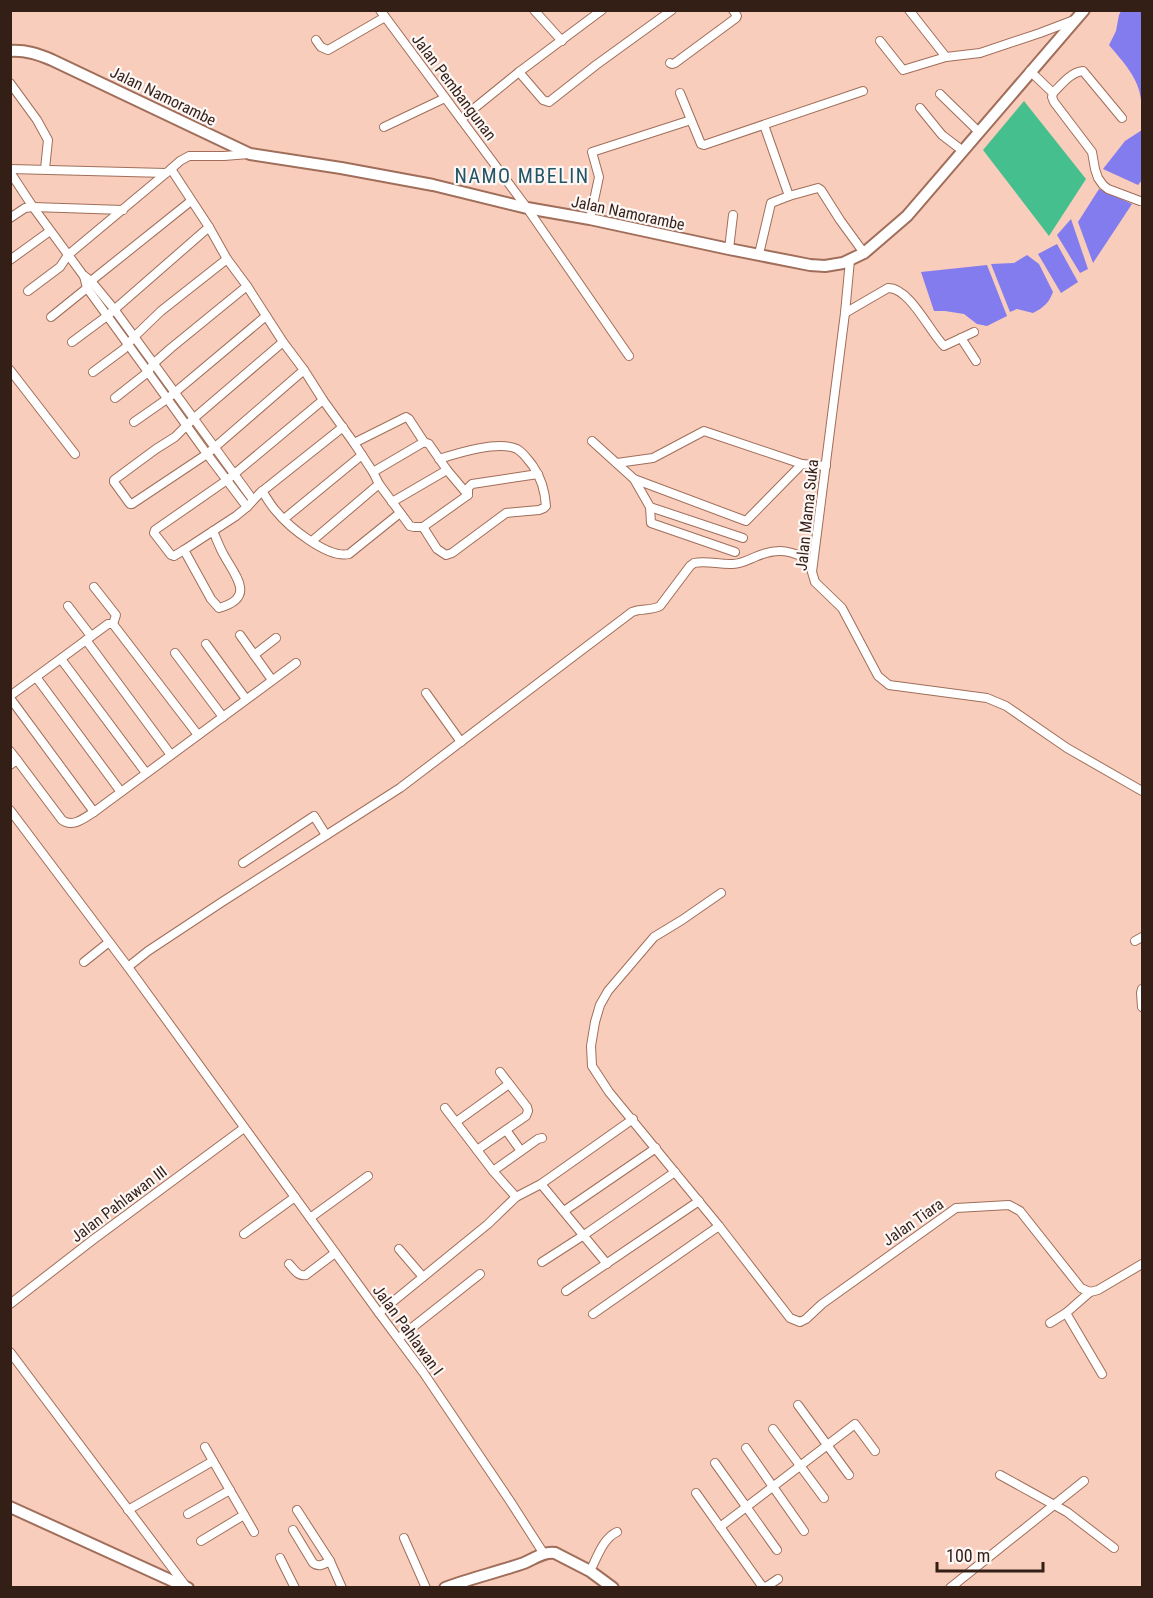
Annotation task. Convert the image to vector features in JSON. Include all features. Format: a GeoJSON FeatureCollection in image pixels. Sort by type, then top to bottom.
{"type":"FeatureCollection","features":[{"type":"Feature","properties":{"kind":"main road","name":"Jalan Namorambe"},"geometry":{"type":"LineString","coordinates":[[10,51],[22,50],[52,60],[250,154],[434,185],[527,208],[729,249],[817,265],[832,265],[864,253],[907,216],[1030,71],[1081,15]]}},
{"type":"Feature","properties":{"kind":"main road"},"geometry":{"type":"LineString","coordinates":[[10,1507],[187,1587]]}},
{"type":"Feature","properties":{"kind":"main road"},"geometry":{"type":"LineString","coordinates":[[445,1587],[524,1563],[544,1554],[555,1553],[590,1571],[613,1587]]}},
{"type":"Feature","properties":{"kind":"street"},"geometry":{"type":"LineString","coordinates":[[534,10],[562,40]]}},
{"type":"Feature","properties":{"kind":"street"},"geometry":{"type":"LineString","coordinates":[[461,119],[602,10]]}},
{"type":"Feature","properties":{"kind":"street"},"geometry":{"type":"LineString","coordinates":[[519,72],[543,100],[549,102],[672,10]]}},
{"type":"Feature","properties":{"kind":"street"},"geometry":{"type":"LineString","coordinates":[[670,63],[675,63],[736,18],[733,10]]}},
{"type":"Feature","properties":{"kind":"street"},"geometry":{"type":"LineString","coordinates":[[909,10],[946,57]]}},
{"type":"Feature","properties":{"kind":"street"},"geometry":{"type":"LineString","coordinates":[[316,40],[321,47],[328,50],[383,14]]}},
{"type":"Feature","properties":{"kind":"street","name":"Jalan Pembangunan"},"geometry":{"type":"LineString","coordinates":[[383,14],[527,208],[629,356]]}},
{"type":"Feature","properties":{"kind":"street"},"geometry":{"type":"LineString","coordinates":[[880,41],[903,70],[946,57],[980,53],[1040,33],[1081,15]]}},
{"type":"Feature","properties":{"kind":"street"},"geometry":{"type":"LineString","coordinates":[[1030,71],[1053,93]]}},
{"type":"Feature","properties":{"kind":"street"},"geometry":{"type":"LineString","coordinates":[[1122,118],[1083,71],[1074,73],[1053,93],[1054,102],[1092,152],[1095,169],[1103,185],[1140,201]]}},
{"type":"Feature","properties":{"kind":"street"},"geometry":{"type":"LineString","coordinates":[[10,83],[37,120],[48,140],[45,169]]}},
{"type":"Feature","properties":{"kind":"street"},"geometry":{"type":"LineString","coordinates":[[681,93],[700,144],[704,146],[863,91]]}},
{"type":"Feature","properties":{"kind":"street"},"geometry":{"type":"LineString","coordinates":[[940,94],[979,132]]}},
{"type":"Feature","properties":{"kind":"street"},"geometry":{"type":"LineString","coordinates":[[384,127],[445,98]]}},
{"type":"Feature","properties":{"kind":"street"},"geometry":{"type":"LineString","coordinates":[[920,108],[942,135],[963,151]]}},
{"type":"Feature","properties":{"kind":"street"},"geometry":{"type":"LineString","coordinates":[[590,219],[600,177],[592,152],[691,120]]}},
{"type":"Feature","properties":{"kind":"street"},"geometry":{"type":"LineString","coordinates":[[764,125],[789,196]]}},
{"type":"Feature","properties":{"kind":"street"},"geometry":{"type":"LineString","coordinates":[[28,291],[60,267],[69,255],[180,160],[189,156],[250,154]]}},
{"type":"Feature","properties":{"kind":"street"},"geometry":{"type":"LineString","coordinates":[[169,171],[45,169],[11,173],[83,275],[108,316],[247,507]]}},
{"type":"Feature","properties":{"kind":"street"},"geometry":{"type":"LineString","coordinates":[[169,171],[209,227],[227,259],[283,342],[354,443],[379,484],[410,526],[423,527],[468,495]]}},
{"type":"Feature","properties":{"kind":"street"},"geometry":{"type":"LineString","coordinates":[[759,254],[771,203],[820,189],[864,253]]}},
{"type":"Feature","properties":{"kind":"street"},"geometry":{"type":"LineString","coordinates":[[51,316],[191,201]]}},
{"type":"Feature","properties":{"kind":"street"},"geometry":{"type":"LineString","coordinates":[[10,218],[26,208],[33,207],[123,210]]}},
{"type":"Feature","properties":{"kind":"street"},"geometry":{"type":"LineString","coordinates":[[729,249],[733,215]]}},
{"type":"Feature","properties":{"kind":"street"},"geometry":{"type":"LineString","coordinates":[[72,342],[108,316],[209,227]]}},
{"type":"Feature","properties":{"kind":"street"},"geometry":{"type":"LineString","coordinates":[[10,260],[50,231]]}},
{"type":"Feature","properties":{"kind":"street"},"geometry":{"type":"LineString","coordinates":[[93,372],[128,344],[161,311],[227,259]]}},
{"type":"Feature","properties":{"kind":"street","name":"Jalan Mama Suka"},"geometry":{"type":"LineString","coordinates":[[850,260],[813,563],[812,573],[815,582],[842,608],[878,676],[889,685],[987,698],[1006,706],[1067,748],[1143,791]]}},
{"type":"Feature","properties":{"kind":"street"},"geometry":{"type":"LineString","coordinates":[[89,285],[114,309],[253,500]]}},
{"type":"Feature","properties":{"kind":"street"},"geometry":{"type":"LineString","coordinates":[[114,398],[148,372],[153,364],[247,286]]}},
{"type":"Feature","properties":{"kind":"street"},"geometry":{"type":"LineString","coordinates":[[845,313],[892,287],[908,298],[944,346],[974,332]]}},
{"type":"Feature","properties":{"kind":"street"},"geometry":{"type":"LineString","coordinates":[[134,422],[167,399],[267,316]]}},
{"type":"Feature","properties":{"kind":"street"},"geometry":{"type":"LineString","coordinates":[[961,338],[976,361]]}},
{"type":"Feature","properties":{"kind":"street"},"geometry":{"type":"LineString","coordinates":[[283,342],[175,437],[117,477],[114,480],[115,485],[132,504],[215,448],[304,370]]}},
{"type":"Feature","properties":{"kind":"street"},"geometry":{"type":"LineString","coordinates":[[10,370],[75,454]]}},
{"type":"Feature","properties":{"kind":"street"},"geometry":{"type":"LineString","coordinates":[[323,400],[227,480],[155,530],[156,537],[171,555],[184,550],[247,507],[262,491],[343,427]]}},
{"type":"Feature","properties":{"kind":"street"},"geometry":{"type":"LineString","coordinates":[[354,443],[406,417],[468,495]]}},
{"type":"Feature","properties":{"kind":"street"},"geometry":{"type":"LineString","coordinates":[[617,463],[653,458],[704,431],[802,465],[826,466]]}},
{"type":"Feature","properties":{"kind":"street"},"geometry":{"type":"LineString","coordinates":[[592,441],[634,479],[650,507],[651,523],[735,552]]}},
{"type":"Feature","properties":{"kind":"street"},"geometry":{"type":"LineString","coordinates":[[373,472],[424,442]]}},
{"type":"Feature","properties":{"kind":"street"},"geometry":{"type":"LineString","coordinates":[[423,527],[437,549],[446,555],[452,553],[506,513],[539,510],[546,504],[544,488],[538,474],[522,452],[514,448],[506,446],[475,449],[439,459]]}},
{"type":"Feature","properties":{"kind":"street"},"geometry":{"type":"LineString","coordinates":[[284,519],[362,456]]}},
{"type":"Feature","properties":{"kind":"street"},"geometry":{"type":"LineString","coordinates":[[634,479],[746,521],[802,465]]}},
{"type":"Feature","properties":{"kind":"street"},"geometry":{"type":"LineString","coordinates":[[392,502],[447,470]]}},
{"type":"Feature","properties":{"kind":"street"},"geometry":{"type":"LineString","coordinates":[[468,495],[468,488],[472,484],[538,474]]}},
{"type":"Feature","properties":{"kind":"street"},"geometry":{"type":"LineString","coordinates":[[312,541],[379,484]]}},
{"type":"Feature","properties":{"kind":"street"},"geometry":{"type":"LineString","coordinates":[[262,491],[275,511],[284,519],[312,541],[341,555],[349,554],[400,513]]}},
{"type":"Feature","properties":{"kind":"street"},"geometry":{"type":"LineString","coordinates":[[650,507],[743,538]]}},
{"type":"Feature","properties":{"kind":"street"},"geometry":{"type":"LineString","coordinates":[[184,550],[211,599],[219,608],[227,606],[238,597],[241,589],[239,580],[221,550],[213,531]]}},
{"type":"Feature","properties":{"kind":"street"},"geometry":{"type":"LineString","coordinates":[[128,967],[157,945],[400,788],[632,612],[660,606],[694,563],[739,564],[763,553],[777,550],[802,555],[813,563]]}},
{"type":"Feature","properties":{"kind":"street"},"geometry":{"type":"LineString","coordinates":[[94,587],[116,615],[113,624]]}},
{"type":"Feature","properties":{"kind":"street"},"geometry":{"type":"LineString","coordinates":[[68,606],[171,755]]}},
{"type":"Feature","properties":{"kind":"street"},"geometry":{"type":"LineString","coordinates":[[94,812],[10,697],[108,624],[113,624]]}},
{"type":"Feature","properties":{"kind":"street"},"geometry":{"type":"LineString","coordinates":[[113,624],[198,735]]}},
{"type":"Feature","properties":{"kind":"street"},"geometry":{"type":"LineString","coordinates":[[240,635],[272,680]]}},
{"type":"Feature","properties":{"kind":"street"},"geometry":{"type":"LineString","coordinates":[[254,655],[276,638]]}},
{"type":"Feature","properties":{"kind":"street"},"geometry":{"type":"LineString","coordinates":[[206,644],[246,699]]}},
{"type":"Feature","properties":{"kind":"street"},"geometry":{"type":"LineString","coordinates":[[175,653],[223,717]]}},
{"type":"Feature","properties":{"kind":"street"},"geometry":{"type":"LineString","coordinates":[[61,659],[146,774]]}},
{"type":"Feature","properties":{"kind":"street"},"geometry":{"type":"LineString","coordinates":[[10,751],[14,763],[62,820],[67,824],[73,824],[94,812],[296,663]]}},
{"type":"Feature","properties":{"kind":"street"},"geometry":{"type":"LineString","coordinates":[[36,677],[121,792]]}},
{"type":"Feature","properties":{"kind":"street"},"geometry":{"type":"LineString","coordinates":[[426,693],[461,742]]}},
{"type":"Feature","properties":{"kind":"street","name":"Jalan Pahlawan I"},"geometry":{"type":"LineString","coordinates":[[10,810],[128,967],[399,1338],[544,1554]]}},
{"type":"Feature","properties":{"kind":"street"},"geometry":{"type":"LineString","coordinates":[[243,863],[314,816],[326,835]]}},
{"type":"Feature","properties":{"kind":"street"},"geometry":{"type":"LineString","coordinates":[[594,1314],[719,1226],[609,1092],[592,1066],[591,1046],[600,1005],[626,968],[654,937],[721,893]]}},
{"type":"Feature","properties":{"kind":"street"},"geometry":{"type":"LineString","coordinates":[[1135,941],[1143,937]]}},
{"type":"Feature","properties":{"kind":"street"},"geometry":{"type":"LineString","coordinates":[[84,962],[109,942]]}},
{"type":"Feature","properties":{"kind":"street"},"geometry":{"type":"LineString","coordinates":[[1143,989],[1141,993],[1143,1007]]}},
{"type":"Feature","properties":{"kind":"street"},"geometry":{"type":"LineString","coordinates":[[477,1150],[526,1116],[528,1111],[500,1072]]}},
{"type":"Feature","properties":{"kind":"street"},"geometry":{"type":"LineString","coordinates":[[456,1122],[509,1084]]}},
{"type":"Feature","properties":{"kind":"street"},"geometry":{"type":"LineString","coordinates":[[446,1108],[493,1171],[516,1197]]}},
{"type":"Feature","properties":{"kind":"street"},"geometry":{"type":"LineString","coordinates":[[379,1313],[488,1224],[516,1197],[542,1184],[633,1119]]}},
{"type":"Feature","properties":{"kind":"street","name":"Jalan Pahlawan III"},"geometry":{"type":"LineString","coordinates":[[10,1304],[244,1128]]}},
{"type":"Feature","properties":{"kind":"street"},"geometry":{"type":"LineString","coordinates":[[506,1130],[521,1151]]}},
{"type":"Feature","properties":{"kind":"street"},"geometry":{"type":"LineString","coordinates":[[493,1171],[542,1138]]}},
{"type":"Feature","properties":{"kind":"street"},"geometry":{"type":"LineString","coordinates":[[564,1211],[656,1148]]}},
{"type":"Feature","properties":{"kind":"street"},"geometry":{"type":"LineString","coordinates":[[542,1262],[675,1172]]}},
{"type":"Feature","properties":{"kind":"street"},"geometry":{"type":"LineString","coordinates":[[310,1218],[368,1176]]}},
{"type":"Feature","properties":{"kind":"street"},"geometry":{"type":"LineString","coordinates":[[542,1184],[607,1264]]}},
{"type":"Feature","properties":{"kind":"street"},"geometry":{"type":"LineString","coordinates":[[244,1234],[295,1197]]}},
{"type":"Feature","properties":{"kind":"street"},"geometry":{"type":"LineString","coordinates":[[566,1291],[699,1201]]}},
{"type":"Feature","properties":{"kind":"street","name":"Jalan Tiara"},"geometry":{"type":"LineString","coordinates":[[719,1226],[783,1311],[794,1321],[800,1322],[806,1318],[822,1304],[956,1208],[1009,1205],[1020,1211],[1081,1288],[1090,1292]]}},
{"type":"Feature","properties":{"kind":"street"},"geometry":{"type":"LineString","coordinates":[[399,1249],[423,1277]]}},
{"type":"Feature","properties":{"kind":"street"},"geometry":{"type":"LineString","coordinates":[[289,1264],[299,1275],[303,1276],[335,1253]]}},
{"type":"Feature","properties":{"kind":"street"},"geometry":{"type":"LineString","coordinates":[[1050,1323],[1090,1292],[1098,1290],[1143,1264]]}},
{"type":"Feature","properties":{"kind":"street"},"geometry":{"type":"LineString","coordinates":[[399,1338],[480,1274]]}},
{"type":"Feature","properties":{"kind":"street"},"geometry":{"type":"LineString","coordinates":[[1066,1312],[1102,1374]]}},
{"type":"Feature","properties":{"kind":"street"},"geometry":{"type":"LineString","coordinates":[[10,1352],[187,1587]]}},
{"type":"Feature","properties":{"kind":"street"},"geometry":{"type":"LineString","coordinates":[[798,1405],[849,1475]]}},
{"type":"Feature","properties":{"kind":"street"},"geometry":{"type":"LineString","coordinates":[[720,1527],[855,1424],[875,1451]]}},
{"type":"Feature","properties":{"kind":"street"},"geometry":{"type":"LineString","coordinates":[[773,1429],[824,1498]]}},
{"type":"Feature","properties":{"kind":"street"},"geometry":{"type":"LineString","coordinates":[[205,1447],[254,1532]]}},
{"type":"Feature","properties":{"kind":"street"},"geometry":{"type":"LineString","coordinates":[[746,1448],[804,1531]]}},
{"type":"Feature","properties":{"kind":"street"},"geometry":{"type":"LineString","coordinates":[[128,1510],[213,1461]]}},
{"type":"Feature","properties":{"kind":"street"},"geometry":{"type":"LineString","coordinates":[[715,1463],[777,1550]]}},
{"type":"Feature","properties":{"kind":"street"},"geometry":{"type":"LineString","coordinates":[[1000,1475],[1067,1512],[1114,1548]]}},
{"type":"Feature","properties":{"kind":"street"},"geometry":{"type":"LineString","coordinates":[[950,1587],[1084,1480]]}},
{"type":"Feature","properties":{"kind":"street"},"geometry":{"type":"LineString","coordinates":[[188,1514],[230,1490]]}},
{"type":"Feature","properties":{"kind":"street"},"geometry":{"type":"LineString","coordinates":[[696,1493],[761,1587],[766,1587],[778,1579]]}},
{"type":"Feature","properties":{"kind":"street"},"geometry":{"type":"LineString","coordinates":[[297,1510],[330,1561],[342,1587]]}},
{"type":"Feature","properties":{"kind":"street"},"geometry":{"type":"LineString","coordinates":[[201,1540],[244,1515]]}},
{"type":"Feature","properties":{"kind":"street"},"geometry":{"type":"LineString","coordinates":[[293,1530],[316,1565],[330,1561]]}},
{"type":"Feature","properties":{"kind":"street"},"geometry":{"type":"LineString","coordinates":[[590,1571],[609,1536],[617,1532]]}},
{"type":"Feature","properties":{"kind":"street"},"geometry":{"type":"LineString","coordinates":[[404,1538],[426,1587]]}},
{"type":"Feature","properties":{"kind":"street"},"geometry":{"type":"LineString","coordinates":[[280,1558],[295,1587]]}},
{"type":"Feature","properties":{"kind":"green space"},"geometry":{"type":"Polygon","coordinates":[[[1024,101],[1086,179],[1049,236],[983,150],[1024,101]]]}},
{"type":"Feature","properties":{"kind":"shaded area"},"geometry":{"type":"Polygon","coordinates":[[[1121,11],[1142,11],[1141,100],[1134,77],[1109,45],[1116,31],[1121,11]]]}},
{"type":"Feature","properties":{"kind":"shaded area"},"geometry":{"type":"Polygon","coordinates":[[[1142,130],[1142,180],[1138,185],[1103,169],[1125,141],[1142,130]]]}},
{"type":"Feature","properties":{"kind":"shaded area"},"geometry":{"type":"Polygon","coordinates":[[[1099,189],[1132,204],[1093,263],[1078,222],[1099,189]]]}},
{"type":"Feature","properties":{"kind":"shaded area"},"geometry":{"type":"Polygon","coordinates":[[[1071,219],[1088,269],[1080,273],[1057,235],[1071,219]]]}},
{"type":"Feature","properties":{"kind":"shaded area"},"geometry":{"type":"Polygon","coordinates":[[[1057,244],[1078,282],[1061,293],[1038,254],[1057,244]]]}},
{"type":"Feature","properties":{"kind":"shaded area"},"geometry":{"type":"Polygon","coordinates":[[[1027,255],[1039,264],[1053,292],[1045,305],[1033,313],[1017,309],[1010,312],[991,264],[1014,263],[1027,255]]]}},
{"type":"Feature","properties":{"kind":"shaded area"},"geometry":{"type":"Polygon","coordinates":[[[987,265],[1007,316],[987,326],[977,324],[964,314],[934,311],[921,272],[987,265]]]}},
{"type":"Feature","properties":{"kind":"district","name":"NAMO MBELIN"},"geometry":{"type":"Point","coordinates":[522,176]}}]}
